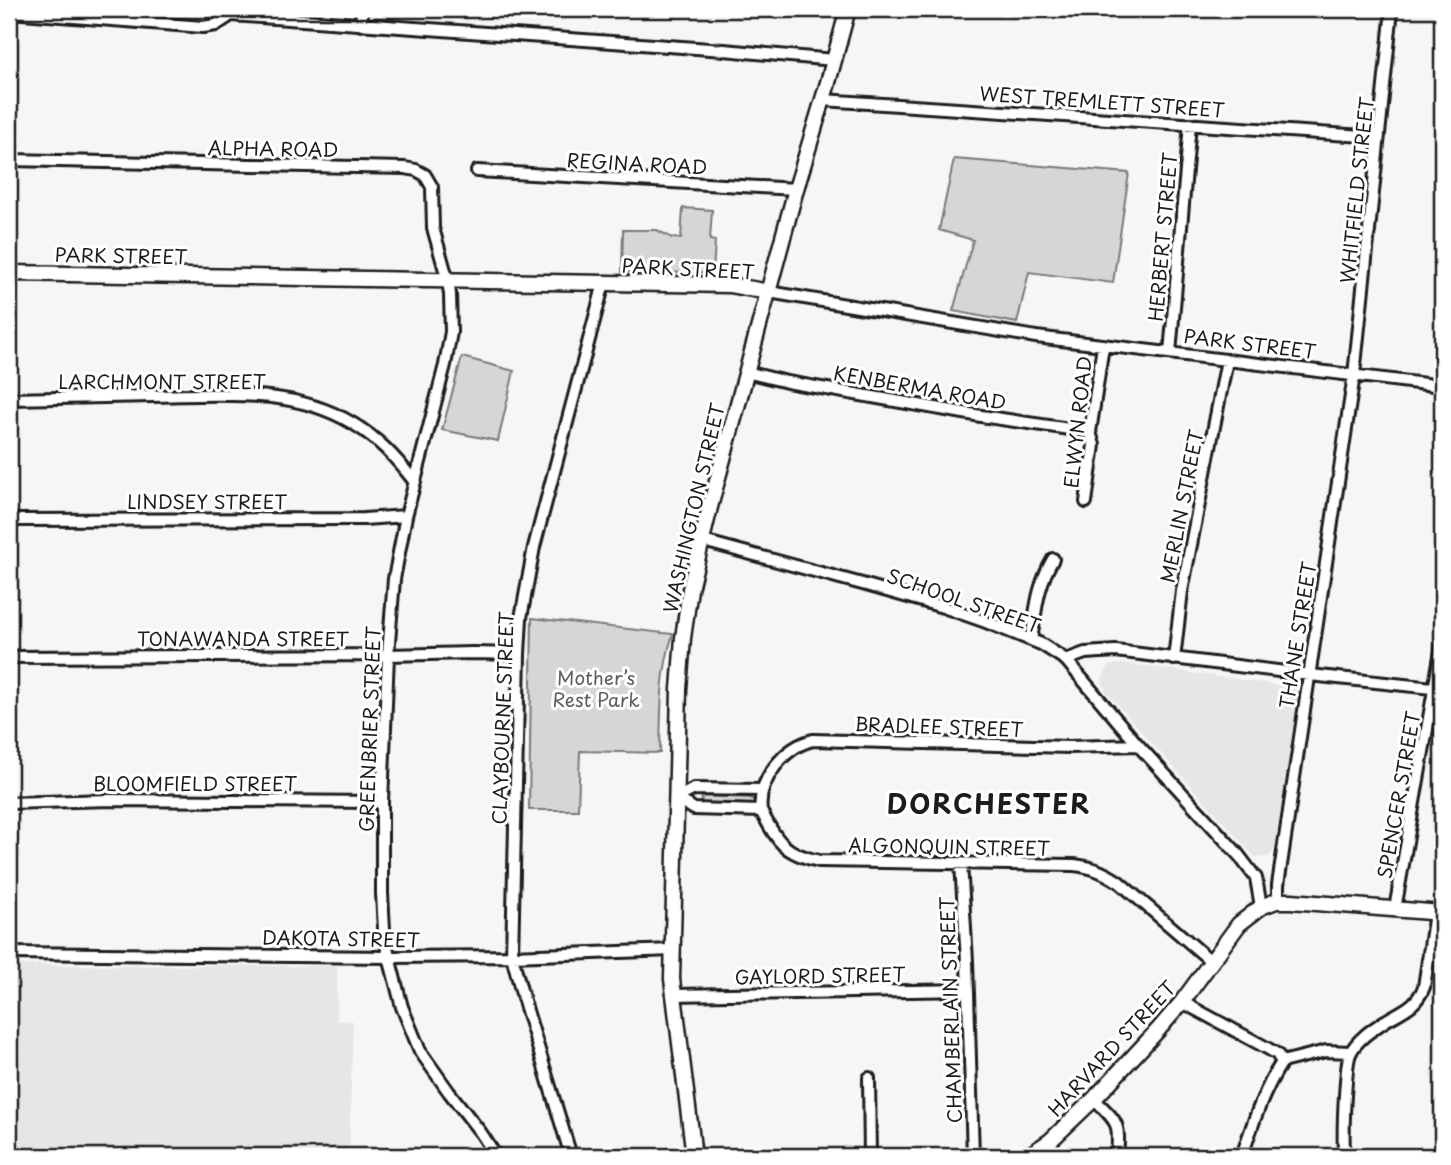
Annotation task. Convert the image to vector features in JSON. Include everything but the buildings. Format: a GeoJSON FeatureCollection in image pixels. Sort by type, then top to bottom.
{"type":"FeatureCollection","features":[{"type":"Feature","properties":{"kind":"main road","name":"WASHINGTON STREET"},"geometry":{"type":"LineString","coordinates":[[694,1156],[673,995],[679,690],[683,638],[690,592],[746,373],[848,9]]}},
{"type":"Feature","properties":{"kind":"main road","name":"PARK STREET"},"geometry":{"type":"LineString","coordinates":[[9,273],[730,285],[769,292]]}},
{"type":"Feature","properties":{"kind":"main road","name":"HARVARD STREET"},"geometry":{"type":"LineString","coordinates":[[1028,1156],[1050,1141],[1094,1099],[1182,1002],[1239,924],[1261,907],[1278,901],[1439,913]]}},
{"type":"Feature","properties":{"kind":"street"},"geometry":{"type":"LineString","coordinates":[[126,21],[127,9]]}},
{"type":"Feature","properties":{"kind":"street"},"geometry":{"type":"LineString","coordinates":[[361,25],[362,9]]}},
{"type":"Feature","properties":{"kind":"street","name":"WHITFIELD STREET"},"geometry":{"type":"LineString","coordinates":[[1353,375],[1392,9]]}},
{"type":"Feature","properties":{"kind":"street"},"geometry":{"type":"LineString","coordinates":[[9,12],[208,27],[216,25],[227,12],[361,25],[834,60]]}},
{"type":"Feature","properties":{"kind":"street","name":"WEST TREMLETT STREET"},"geometry":{"type":"LineString","coordinates":[[823,100],[1379,137]]}},
{"type":"Feature","properties":{"kind":"street","name":"HERBERT STREET"},"geometry":{"type":"LineString","coordinates":[[1170,353],[1190,124]]}},
{"type":"Feature","properties":{"kind":"street","name":"ALPHA ROAD"},"geometry":{"type":"LineString","coordinates":[[9,160],[411,169],[425,175],[432,187],[433,228],[448,281]]}},
{"type":"Feature","properties":{"kind":"street","name":"REGINA ROAD"},"geometry":{"type":"LineString","coordinates":[[477,171],[796,189]]}},
{"type":"Feature","properties":{"kind":"street","name":"GREENBRIER STREET"},"geometry":{"type":"LineString","coordinates":[[448,281],[451,331],[445,365],[414,481],[394,579],[382,802],[382,893],[389,957],[402,1007],[420,1051],[496,1156]]}},
{"type":"Feature","properties":{"kind":"street","name":"CLAYBOURNE STREET"},"geometry":{"type":"LineString","coordinates":[[571,1156],[512,956],[519,654],[521,618],[534,547],[604,283]]}},
{"type":"Feature","properties":{"kind":"street","name":"PARK STREET"},"geometry":{"type":"LineString","coordinates":[[769,292],[1036,337],[1442,386]]}},
{"type":"Feature","properties":{"kind":"street","name":"ELWYN ROAD"},"geometry":{"type":"LineString","coordinates":[[1086,502],[1094,445],[1090,432],[1103,346]]}},
{"type":"Feature","properties":{"kind":"street","name":"MERLIN STREET"},"geometry":{"type":"LineString","coordinates":[[1174,659],[1182,591],[1227,360]]}},
{"type":"Feature","properties":{"kind":"street","name":"KENBERMA ROAD"},"geometry":{"type":"LineString","coordinates":[[746,373],[981,416],[1090,432]]}},
{"type":"Feature","properties":{"kind":"street","name":"THANE STREET"},"geometry":{"type":"LineString","coordinates":[[1278,901],[1297,748],[1353,375]]}},
{"type":"Feature","properties":{"kind":"street","name":"LARCHMONT STREET"},"geometry":{"type":"LineString","coordinates":[[9,399],[246,394],[289,400],[335,414],[367,432],[389,450],[414,481]]}},
{"type":"Feature","properties":{"kind":"street","name":"LINDSEY STREET"},"geometry":{"type":"LineString","coordinates":[[9,520],[364,519],[406,516]]}},
{"type":"Feature","properties":{"kind":"street","name":"SCHOOL STREET"},"geometry":{"type":"LineString","coordinates":[[703,541],[930,603],[1041,644],[1066,660],[1138,745],[1237,853],[1256,878],[1261,907]]}},
{"type":"Feature","properties":{"kind":"street"},"geometry":{"type":"LineString","coordinates":[[1031,640],[1040,585],[1053,559]]}},
{"type":"Feature","properties":{"kind":"street","name":"SPENCER STREET"},"geometry":{"type":"LineString","coordinates":[[1395,909],[1438,689],[1442,645]]}},
{"type":"Feature","properties":{"kind":"street"},"geometry":{"type":"LineString","coordinates":[[1066,660],[1085,653],[1116,650],[1438,689]]}},
{"type":"Feature","properties":{"kind":"street","name":"TONAWANDA STREET"},"geometry":{"type":"LineString","coordinates":[[9,657],[519,654]]}},
{"type":"Feature","properties":{"kind":"street","name":"BRADLEE STREET"},"geometry":{"type":"LineString","coordinates":[[761,811],[762,790],[776,765],[792,748],[813,740],[1069,747],[1138,745]]}},
{"type":"Feature","properties":{"kind":"street"},"geometry":{"type":"LineString","coordinates":[[761,811],[694,809],[677,798],[694,789],[762,790]]}},
{"type":"Feature","properties":{"kind":"street","name":"BLOOMFIELD STREET"},"geometry":{"type":"LineString","coordinates":[[9,803],[109,800],[382,802]]}},
{"type":"Feature","properties":{"kind":"street","name":"ALGONQUIN STREET"},"geometry":{"type":"LineString","coordinates":[[761,811],[774,834],[790,852],[801,857],[819,860],[1074,865],[1102,871],[1119,882],[1212,962]]}},
{"type":"Feature","properties":{"kind":"street","name":"CHAMBERLAIN STREET"},"geometry":{"type":"LineString","coordinates":[[961,863],[973,1156]]}},
{"type":"Feature","properties":{"kind":"street"},"geometry":{"type":"LineString","coordinates":[[1344,1156],[1342,1124],[1350,1052],[1365,1035],[1413,1006],[1420,998],[1439,913]]}},
{"type":"Feature","properties":{"kind":"street","name":"DAKOTA STREET"},"geometry":{"type":"LineString","coordinates":[[9,953],[389,957],[673,950]]}},
{"type":"Feature","properties":{"kind":"street","name":"GAYLORD STREET"},"geometry":{"type":"LineString","coordinates":[[673,995],[968,990]]}},
{"type":"Feature","properties":{"kind":"street"},"geometry":{"type":"LineString","coordinates":[[1182,1002],[1277,1054],[1282,1062]]}},
{"type":"Feature","properties":{"kind":"street"},"geometry":{"type":"LineString","coordinates":[[1242,1156],[1266,1091],[1282,1062],[1325,1051],[1350,1052]]}},
{"type":"Feature","properties":{"kind":"street"},"geometry":{"type":"LineString","coordinates":[[869,1078],[870,1156]]}},
{"type":"Feature","properties":{"kind":"street"},"geometry":{"type":"LineString","coordinates":[[1094,1099],[1116,1122],[1119,1130],[1117,1156]]}},
{"type":"Feature","properties":{"kind":"shaded area"},"geometry":{"type":"Polygon","coordinates":[[[1116,664],[1297,688],[1276,846],[1271,854],[1267,857],[1255,857],[1107,693],[1102,681],[1103,676],[1109,666],[1116,664]]]}},
{"type":"Feature","properties":{"kind":"shaded area"},"geometry":{"type":"Polygon","coordinates":[[[9,965],[337,966],[337,1021],[353,1021],[349,1156],[177,1156],[9,1150],[9,965]]]}},
{"type":"Feature","properties":{"kind":"green space"},"geometry":{"type":"Polygon","coordinates":[[[954,159],[1129,173],[1113,283],[1029,272],[1017,323],[953,311],[973,240],[939,230],[954,159]]]}},
{"type":"Feature","properties":{"kind":"green space"},"geometry":{"type":"Polygon","coordinates":[[[683,208],[712,210],[710,240],[715,241],[713,273],[622,272],[623,230],[657,230],[672,238],[681,239],[683,208]]]}},
{"type":"Feature","properties":{"kind":"green space"},"geometry":{"type":"Polygon","coordinates":[[[462,357],[514,371],[498,441],[442,430],[462,357]]]}},
{"type":"Feature","properties":{"kind":"green space","name":"Mother’s Rest Park"},"geometry":{"type":"Polygon","coordinates":[[[532,618],[673,634],[663,678],[660,753],[580,751],[578,810],[529,810],[532,618]]]}},
{"type":"Feature","properties":{"kind":"green space"},"geometry":{"type":"Polygon","coordinates":[[[702,796],[751,798],[754,806],[701,806],[702,796]]]}},
{"type":"Feature","properties":{"kind":"district","name":"DORCHESTER"},"geometry":{"type":"Point","coordinates":[989,803]}}]}
